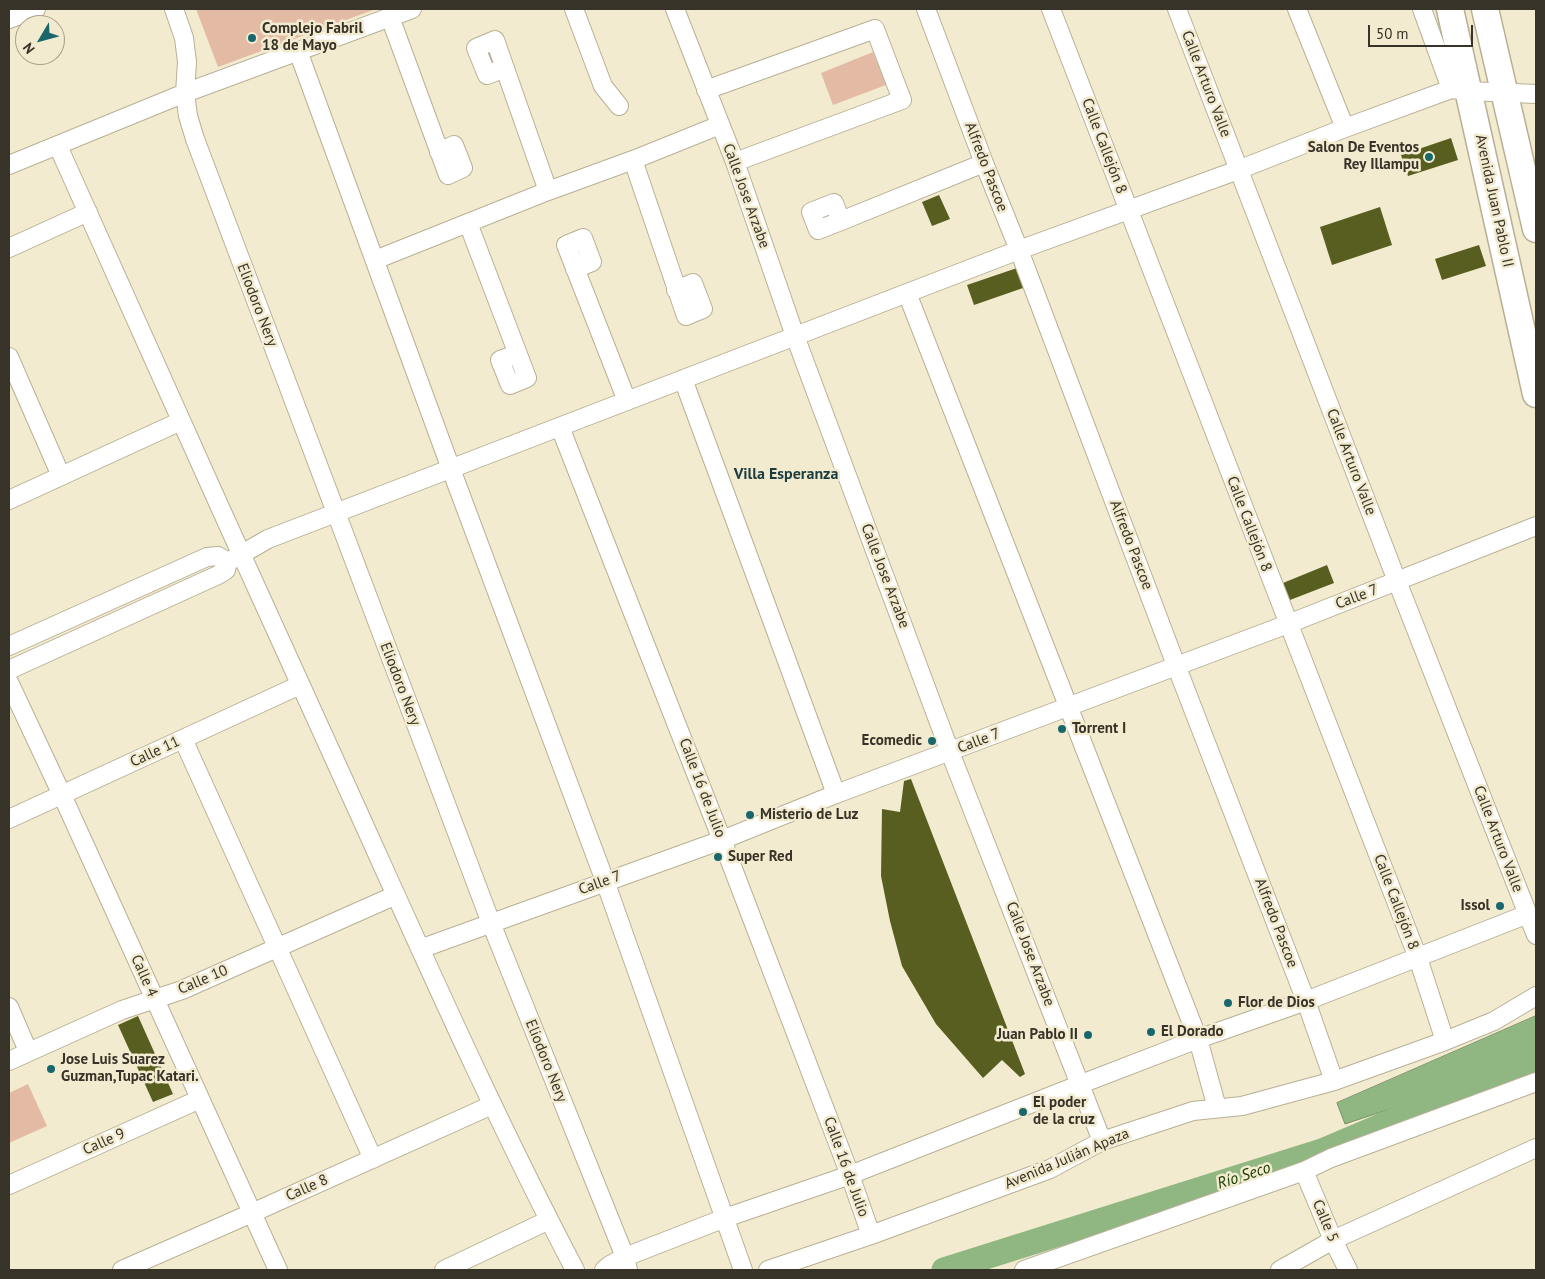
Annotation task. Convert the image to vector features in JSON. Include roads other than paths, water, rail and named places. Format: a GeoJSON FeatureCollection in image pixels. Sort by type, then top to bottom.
{"type":"FeatureCollection","features":[{"type":"Feature","properties":{"kind":"highway","name":"Avenida Juan Pablo II"},"geometry":{"type":"LineString","coordinates":[[1450,9],[1460,90],[1536,394]]}},
{"type":"Feature","properties":{"kind":"highway"},"geometry":{"type":"LineString","coordinates":[[1486,9],[1536,229]]}},
{"type":"Feature","properties":{"kind":"street"},"geometry":{"type":"LineString","coordinates":[[9,19],[36,9]]}},
{"type":"Feature","properties":{"kind":"street","name":"Eliodoro Nery"},"geometry":{"type":"LineString","coordinates":[[174,9],[184,38],[187,62],[185,93],[188,116],[195,139],[491,924],[626,1264]]}},
{"type":"Feature","properties":{"kind":"street"},"geometry":{"type":"LineString","coordinates":[[9,165],[185,93],[412,9]]}},
{"type":"Feature","properties":{"kind":"street"},"geometry":{"type":"LineString","coordinates":[[574,9],[603,86],[619,106]]}},
{"type":"Feature","properties":{"kind":"street","name":"Calle Jose Arzabe"},"geometry":{"type":"LineString","coordinates":[[675,9],[735,162],[794,336],[950,752],[1102,1141]]}},
{"type":"Feature","properties":{"kind":"street","name":"Alfredo Pascoe"},"geometry":{"type":"LineString","coordinates":[[926,9],[1306,1001],[1334,1081]]}},
{"type":"Feature","properties":{"kind":"street","name":"Calle Callejón 8"},"geometry":{"type":"LineString","coordinates":[[1050,9],[1418,958],[1446,1041]]}},
{"type":"Feature","properties":{"kind":"street","name":"Calle Arturo Valle"},"geometry":{"type":"LineString","coordinates":[[1177,9],[1397,581],[1536,935]]}},
{"type":"Feature","properties":{"kind":"street"},"geometry":{"type":"LineString","coordinates":[[1297,9],[1345,128]]}},
{"type":"Feature","properties":{"kind":"street"},"geometry":{"type":"LineString","coordinates":[[1422,9],[1460,90]]}},
{"type":"Feature","properties":{"kind":"street"},"geometry":{"type":"LineString","coordinates":[[390,17],[439,152]]}},
{"type":"Feature","properties":{"kind":"street"},"geometry":{"type":"LineString","coordinates":[[706,90],[875,29],[902,100],[735,162]]}},
{"type":"Feature","properties":{"kind":"street"},"geometry":{"type":"LineString","coordinates":[[298,51],[451,469],[605,881],[743,1270]]}},
{"type":"Feature","properties":{"kind":"street"},"geometry":{"type":"LineString","coordinates":[[505,68],[548,191]]}},
{"type":"Feature","properties":{"kind":"street"},"geometry":{"type":"LineString","coordinates":[[9,670],[218,575],[226,570],[234,558],[268,539],[1019,250],[1129,211],[1345,128],[1460,90],[1536,94]]}},
{"type":"Feature","properties":{"kind":"street"},"geometry":{"type":"LineString","coordinates":[[375,260],[548,191],[720,126]]}},
{"type":"Feature","properties":{"kind":"street"},"geometry":{"type":"LineString","coordinates":[[58,146],[181,421],[234,558],[300,685],[492,1105],[575,1270]]}},
{"type":"Feature","properties":{"kind":"street"},"geometry":{"type":"LineString","coordinates":[[633,160],[676,290]]}},
{"type":"Feature","properties":{"kind":"street"},"geometry":{"type":"LineString","coordinates":[[841,221],[984,164]]}},
{"type":"Feature","properties":{"kind":"street"},"geometry":{"type":"LineString","coordinates":[[9,248],[88,212]]}},
{"type":"Feature","properties":{"kind":"street"},"geometry":{"type":"LineString","coordinates":[[468,223],[517,354]]}},
{"type":"Feature","properties":{"kind":"street"},"geometry":{"type":"LineString","coordinates":[[575,269],[627,401]]}},
{"type":"Feature","properties":{"kind":"street"},"geometry":{"type":"LineString","coordinates":[[907,293],[1198,1039],[1217,1108]]}},
{"type":"Feature","properties":{"kind":"street"},"geometry":{"type":"LineString","coordinates":[[9,357],[61,476]]}},
{"type":"Feature","properties":{"kind":"street"},"geometry":{"type":"LineString","coordinates":[[684,379],[836,794]]}},
{"type":"Feature","properties":{"kind":"street"},"geometry":{"type":"LineString","coordinates":[[9,500],[181,421]]}},
{"type":"Feature","properties":{"kind":"street","name":"Calle 16 de Julio"},"geometry":{"type":"LineString","coordinates":[[560,428],[722,840],[850,1175],[871,1235]]}},
{"type":"Feature","properties":{"kind":"street","name":"Calle 7"},"geometry":{"type":"LineString","coordinates":[[420,949],[722,840],[836,794],[1288,624],[1536,526]]}},
{"type":"Feature","properties":{"kind":"street"},"geometry":{"type":"LineString","coordinates":[[9,646],[207,557],[234,558]]}},
{"type":"Feature","properties":{"kind":"street","name":"Calle 4"},"geometry":{"type":"LineString","coordinates":[[9,682],[278,1270]]}},
{"type":"Feature","properties":{"kind":"street","name":"Calle 11"},"geometry":{"type":"LineString","coordinates":[[9,819],[300,685]]}},
{"type":"Feature","properties":{"kind":"street"},"geometry":{"type":"LineString","coordinates":[[183,739],[373,1159]]}},
{"type":"Feature","properties":{"kind":"street","name":"Calle 10"},"geometry":{"type":"LineString","coordinates":[[9,1061],[122,1010],[182,990],[396,895]]}},
{"type":"Feature","properties":{"kind":"street"},"geometry":{"type":"LineString","coordinates":[[604,1270],[610,1265],[626,1264],[725,1218],[850,1175],[1081,1084],[1198,1039],[1306,1001],[1528,914]]}},
{"type":"Feature","properties":{"kind":"street","name":"Avenida Julián Apaza"},"geometry":{"type":"LineString","coordinates":[[768,1270],[871,1235],[1050,1169],[1102,1141],[1193,1111],[1242,1106],[1334,1081],[1446,1041],[1494,1021],[1536,996]]}},
{"type":"Feature","properties":{"kind":"street"},"geometry":{"type":"LineString","coordinates":[[9,1007],[28,1051]]}},
{"type":"Feature","properties":{"kind":"street"},"geometry":{"type":"LineString","coordinates":[[1024,1270],[1304,1171],[1331,1158],[1536,1082]]}},
{"type":"Feature","properties":{"kind":"street","name":"Calle 9"},"geometry":{"type":"LineString","coordinates":[[9,1185],[200,1099]]}},
{"type":"Feature","properties":{"kind":"street","name":"Calle 8"},"geometry":{"type":"LineString","coordinates":[[122,1270],[492,1105]]}},
{"type":"Feature","properties":{"kind":"street"},"geometry":{"type":"LineString","coordinates":[[1280,1270],[1333,1240],[1536,1148]]}},
{"type":"Feature","properties":{"kind":"street","name":"Calle 5"},"geometry":{"type":"LineString","coordinates":[[1304,1171],[1333,1240],[1348,1270]]}},
{"type":"Feature","properties":{"kind":"street"},"geometry":{"type":"LineString","coordinates":[[444,1270],[549,1220]]}},
{"type":"Feature","properties":{"kind":"waterway","name":"Río Seco"},"geometry":{"type":"LineString","coordinates":[[944,1270],[1322,1151],[1536,1060]]}},
{"type":"Feature","properties":{"kind":"place","name":"Complejo Fabril 18 de Mayo"},"geometry":{"type":"Point","coordinates":[252,38]}},
{"type":"Feature","properties":{"kind":"place","name":"Salon De Eventos Rey Illampu"},"geometry":{"type":"Point","coordinates":[1429,157]}},
{"type":"Feature","properties":{"kind":"place","name":"Torrent I"},"geometry":{"type":"Point","coordinates":[1062,729]}},
{"type":"Feature","properties":{"kind":"place","name":"Ecomedic"},"geometry":{"type":"Point","coordinates":[932,741]}},
{"type":"Feature","properties":{"kind":"place","name":"Misterio de Luz"},"geometry":{"type":"Point","coordinates":[750,815]}},
{"type":"Feature","properties":{"kind":"place","name":"Super Red"},"geometry":{"type":"Point","coordinates":[718,857]}},
{"type":"Feature","properties":{"kind":"place","name":"Issol"},"geometry":{"type":"Point","coordinates":[1500,906]}},
{"type":"Feature","properties":{"kind":"place","name":"Flor de Dios"},"geometry":{"type":"Point","coordinates":[1228,1003]}},
{"type":"Feature","properties":{"kind":"place","name":"El Dorado"},"geometry":{"type":"Point","coordinates":[1151,1032]}},
{"type":"Feature","properties":{"kind":"place","name":"Juan Pablo II"},"geometry":{"type":"Point","coordinates":[1088,1035]}},
{"type":"Feature","properties":{"kind":"place","name":"Jose Luis Suarez Guzman,Tupac Katari."},"geometry":{"type":"Point","coordinates":[51,1069]}},
{"type":"Feature","properties":{"kind":"place","name":"El poder de la cruz"},"geometry":{"type":"Point","coordinates":[1023,1112]}},
{"type":"Feature","properties":{"kind":"district","name":"Villa Esperanza"},"geometry":{"type":"Point","coordinates":[786,474]}}]}
